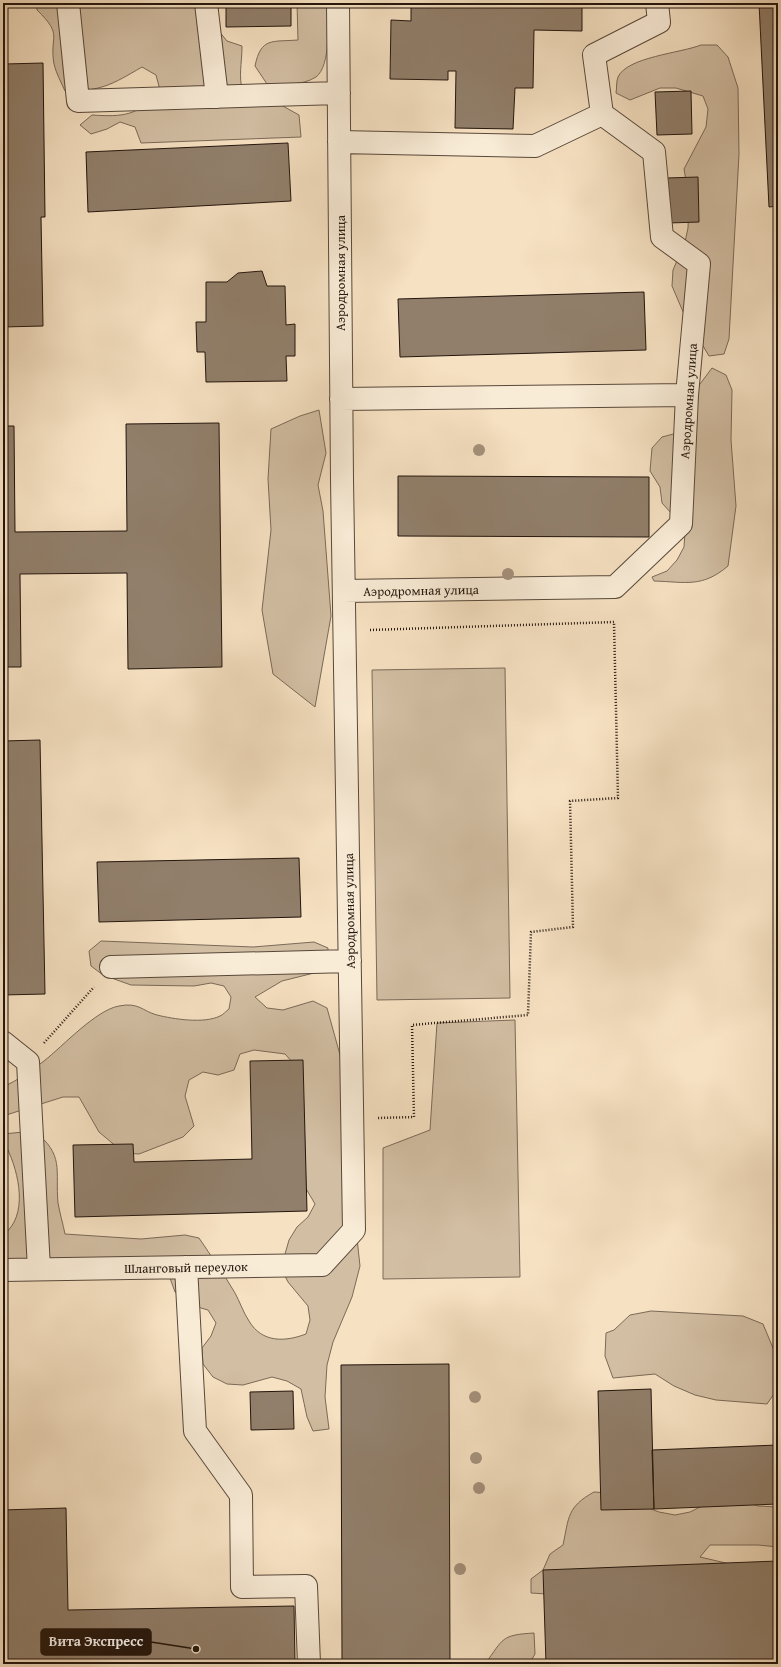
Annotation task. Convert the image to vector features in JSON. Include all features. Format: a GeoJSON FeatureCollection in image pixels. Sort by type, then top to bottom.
{"type":"FeatureCollection","features":[{"type":"Feature","properties":{"kind":"street"},"geometry":{"type":"LineString","coordinates":[[68,3],[78,101],[339,93]]}},
{"type":"Feature","properties":{"kind":"street"},"geometry":{"type":"LineString","coordinates":[[206,3],[217,97]]}},
{"type":"Feature","properties":{"kind":"street","name":"Аэродромная улица"},"geometry":{"type":"LineString","coordinates":[[338,3],[341,399],[354,1230]]}},
{"type":"Feature","properties":{"kind":"street"},"geometry":{"type":"LineString","coordinates":[[339,142],[535,146],[602,114],[594,55],[659,22],[657,3]]}},
{"type":"Feature","properties":{"kind":"street","name":"Аэродромная улица"},"geometry":{"type":"LineString","coordinates":[[344,591],[615,587],[682,524],[687,395],[699,264],[662,237],[654,152],[602,114]]}},
{"type":"Feature","properties":{"kind":"street"},"geometry":{"type":"LineString","coordinates":[[341,399],[687,395]]}},
{"type":"Feature","properties":{"kind":"street"},"geometry":{"type":"LineString","coordinates":[[111,967],[350,961]]}},
{"type":"Feature","properties":{"kind":"street"},"geometry":{"type":"LineString","coordinates":[[3,1042],[28,1062],[39,1269]]}},
{"type":"Feature","properties":{"kind":"street","name":"Шланговый переулок"},"geometry":{"type":"LineString","coordinates":[[3,1270],[322,1265],[354,1230]]}},
{"type":"Feature","properties":{"kind":"street"},"geometry":{"type":"LineString","coordinates":[[186,1267],[195,1431],[241,1495],[242,1586],[306,1586],[309,1664]]}},
{"type":"Feature","properties":{"kind":"path"},"geometry":{"type":"LineString","coordinates":[[345,638],[614,622],[618,798],[570,801],[573,927],[531,932],[528,1014],[412,1025],[414,1117],[352,1119]]}},
{"type":"Feature","properties":{"kind":"path"},"geometry":{"type":"LineString","coordinates":[[28,1062],[111,967]]}},
{"type":"Feature","properties":{"kind":"shaded area"},"geometry":{"type":"Polygon","coordinates":[[[37,3],[196,3],[227,41],[242,46],[240,75],[243,93],[272,100],[299,115],[301,137],[141,143],[135,127],[120,122],[107,129],[91,134],[80,125],[92,115],[113,116],[130,113],[145,105],[152,99],[160,90],[156,75],[142,67],[106,86],[88,90],[65,91],[54,64],[53,31],[50,25],[37,10],[37,3]]]}},
{"type":"Feature","properties":{"kind":"shaded area"},"geometry":{"type":"Polygon","coordinates":[[[297,3],[328,3],[328,43],[324,63],[321,71],[311,80],[292,84],[267,84],[255,66],[258,57],[264,46],[269,43],[275,41],[298,40],[297,3]]]}},
{"type":"Feature","properties":{"kind":"shaded area"},"geometry":{"type":"Polygon","coordinates":[[[701,45],[717,45],[728,57],[738,88],[739,154],[729,339],[724,354],[709,356],[684,314],[672,286],[673,270],[685,242],[688,228],[689,198],[684,169],[706,127],[708,109],[703,96],[676,88],[660,88],[630,100],[616,93],[618,77],[623,70],[655,56],[701,45]]]}},
{"type":"Feature","properties":{"kind":"shaded area"},"geometry":{"type":"Polygon","coordinates":[[[712,368],[726,375],[732,390],[731,440],[736,506],[728,566],[719,573],[702,581],[654,581],[652,577],[667,571],[677,560],[684,547],[685,532],[681,524],[662,503],[660,487],[650,471],[652,448],[662,437],[677,433],[694,392],[712,368]]]}},
{"type":"Feature","properties":{"kind":"shaded area"},"geometry":{"type":"Polygon","coordinates":[[[319,410],[326,453],[318,485],[323,511],[331,616],[315,707],[273,674],[262,610],[271,530],[268,479],[271,429],[300,416],[319,410]]]}},
{"type":"Feature","properties":{"kind":"shaded area"},"geometry":{"type":"Polygon","coordinates":[[[505,668],[510,998],[377,1000],[372,670],[505,668]]]}},
{"type":"Feature","properties":{"kind":"shaded area"},"geometry":{"type":"Polygon","coordinates":[[[101,941],[253,947],[314,942],[328,948],[327,964],[314,973],[282,981],[255,997],[267,1008],[283,1010],[313,1001],[327,1008],[342,1062],[345,1127],[360,1266],[352,1297],[333,1342],[327,1365],[325,1397],[329,1429],[313,1431],[307,1417],[301,1389],[287,1381],[272,1377],[243,1385],[227,1384],[213,1377],[203,1364],[202,1348],[211,1336],[216,1323],[208,1310],[194,1306],[175,1292],[170,1278],[157,1270],[3,1280],[3,1235],[11,1227],[16,1217],[19,1206],[19,1194],[15,1169],[7,1148],[3,1148],[3,1134],[34,1131],[44,1140],[54,1156],[57,1172],[58,1203],[65,1234],[141,1239],[185,1235],[199,1238],[231,1286],[247,1318],[254,1328],[267,1337],[274,1339],[298,1337],[306,1334],[310,1320],[308,1306],[288,1282],[281,1268],[289,1240],[297,1227],[308,1217],[315,1204],[284,1151],[295,1065],[285,1054],[254,1050],[240,1054],[234,1070],[218,1075],[203,1072],[189,1080],[185,1096],[194,1126],[183,1137],[139,1154],[124,1153],[99,1132],[79,1097],[63,1097],[3,1116],[3,1087],[44,1061],[90,1021],[110,1009],[119,1006],[131,1005],[157,1015],[171,1018],[206,1020],[221,1015],[229,1009],[231,997],[224,986],[211,983],[194,986],[131,985],[103,975],[91,966],[89,951],[101,941]]]}},
{"type":"Feature","properties":{"kind":"shaded area"},"geometry":{"type":"Polygon","coordinates":[[[515,1020],[520,1277],[383,1279],[383,1148],[430,1130],[437,1023],[515,1020]]]}},
{"type":"Feature","properties":{"kind":"shaded area"},"geometry":{"type":"Polygon","coordinates":[[[651,1311],[743,1316],[763,1324],[778,1360],[778,1388],[767,1404],[716,1400],[695,1395],[674,1386],[655,1374],[613,1378],[605,1356],[606,1333],[614,1330],[630,1315],[651,1311]]]}},
{"type":"Feature","properties":{"kind":"shaded area"},"geometry":{"type":"Polygon","coordinates":[[[594,1492],[609,1493],[659,1512],[675,1515],[690,1512],[704,1505],[744,1501],[758,1506],[778,1507],[778,1547],[758,1545],[710,1545],[700,1557],[730,1564],[563,1595],[531,1593],[531,1579],[543,1570],[550,1554],[563,1545],[568,1520],[574,1508],[585,1497],[594,1492]]]}},
{"type":"Feature","properties":{"kind":"shaded area"},"geometry":{"type":"Polygon","coordinates":[[[534,1633],[535,1654],[529,1664],[485,1664],[496,1648],[504,1640],[515,1635],[534,1633]]]}},
{"type":"Feature","properties":{"kind":"building"},"geometry":{"type":"Polygon","coordinates":[[[3,3],[5,3],[5,64],[43,63],[45,217],[41,217],[43,326],[3,327],[3,3]]]}},
{"type":"Feature","properties":{"kind":"building"},"geometry":{"type":"Polygon","coordinates":[[[226,3],[291,3],[291,26],[226,27],[226,3]]]}},
{"type":"Feature","properties":{"kind":"building"},"geometry":{"type":"Polygon","coordinates":[[[411,3],[582,3],[582,31],[534,30],[533,88],[515,88],[513,129],[455,128],[456,71],[448,71],[448,80],[390,79],[391,20],[411,21],[411,3]]]}},
{"type":"Feature","properties":{"kind":"building"},"geometry":{"type":"Polygon","coordinates":[[[759,3],[778,3],[778,206],[769,207],[759,3]]]}},
{"type":"Feature","properties":{"kind":"building"},"geometry":{"type":"Polygon","coordinates":[[[691,91],[692,134],[657,135],[655,92],[691,91]]]}},
{"type":"Feature","properties":{"kind":"building"},"geometry":{"type":"Polygon","coordinates":[[[288,143],[291,201],[88,212],[86,152],[288,143]]]}},
{"type":"Feature","properties":{"kind":"building"},"geometry":{"type":"Polygon","coordinates":[[[698,177],[699,222],[668,223],[667,178],[698,177]]]}},
{"type":"Feature","properties":{"kind":"building"},"geometry":{"type":"Polygon","coordinates":[[[262,271],[267,286],[285,286],[286,325],[295,324],[295,356],[286,356],[287,381],[206,382],[205,352],[197,352],[196,322],[206,322],[206,282],[227,282],[238,273],[262,271]]]}},
{"type":"Feature","properties":{"kind":"building"},"geometry":{"type":"Polygon","coordinates":[[[644,292],[646,350],[400,357],[398,299],[644,292]]]}},
{"type":"Feature","properties":{"kind":"building"},"geometry":{"type":"Polygon","coordinates":[[[219,423],[222,667],[128,669],[127,573],[20,574],[21,667],[3,667],[3,426],[14,426],[15,532],[127,531],[126,424],[219,423]]]}},
{"type":"Feature","properties":{"kind":"building"},"geometry":{"type":"Polygon","coordinates":[[[398,476],[649,477],[649,537],[398,536],[398,476]]]}},
{"type":"Feature","properties":{"kind":"building"},"geometry":{"type":"Polygon","coordinates":[[[40,740],[45,994],[3,995],[3,741],[40,740]]]}},
{"type":"Feature","properties":{"kind":"building"},"geometry":{"type":"Polygon","coordinates":[[[299,858],[301,917],[99,922],[97,862],[299,858]]]}},
{"type":"Feature","properties":{"kind":"building"},"geometry":{"type":"Polygon","coordinates":[[[303,1060],[307,1211],[75,1217],[73,1145],[133,1144],[134,1162],[252,1159],[250,1061],[303,1060]]]}},
{"type":"Feature","properties":{"kind":"building"},"geometry":{"type":"Polygon","coordinates":[[[449,1364],[450,1663],[342,1664],[341,1365],[449,1364]]]}},
{"type":"Feature","properties":{"kind":"building"},"geometry":{"type":"Polygon","coordinates":[[[651,1389],[654,1509],[601,1510],[598,1391],[651,1389]]]}},
{"type":"Feature","properties":{"kind":"building"},"geometry":{"type":"Polygon","coordinates":[[[293,1391],[294,1429],[251,1430],[250,1392],[293,1391]]]}},
{"type":"Feature","properties":{"kind":"building"},"geometry":{"type":"Polygon","coordinates":[[[778,1445],[778,1504],[654,1509],[652,1450],[778,1445]]]}},
{"type":"Feature","properties":{"kind":"building"},"geometry":{"type":"Polygon","coordinates":[[[66,1508],[68,1610],[294,1606],[295,1664],[3,1664],[3,1510],[66,1508]]]}},
{"type":"Feature","properties":{"kind":"building"},"geometry":{"type":"Polygon","coordinates":[[[778,1561],[778,1664],[546,1664],[543,1570],[778,1561]]]}},
{"type":"Feature","properties":{"kind":"place","name":"Вита Экспресс"},"geometry":{"type":"Point","coordinates":[196,1649]}}]}
